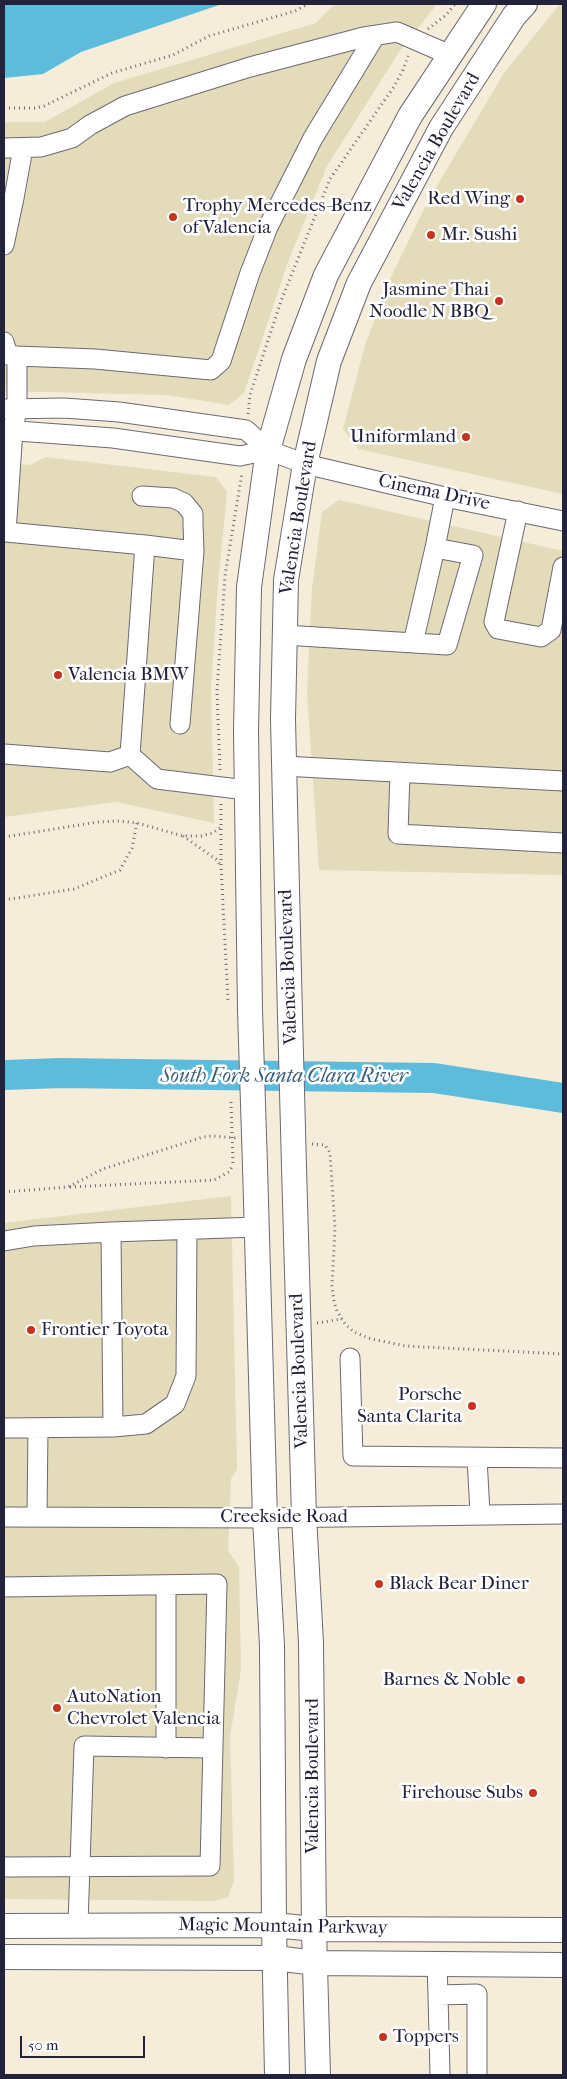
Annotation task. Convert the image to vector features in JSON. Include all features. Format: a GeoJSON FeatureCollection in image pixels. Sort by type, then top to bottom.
{"type":"FeatureCollection","features":[{"type":"Feature","properties":{"kind":"main road","name":"Valencia Boulevard"},"geometry":{"type":"LineString","coordinates":[[277,2075],[272,1646],[265,1518],[257,1227],[244,1166],[239,1008],[246,790],[249,587],[268,450],[294,358],[326,275],[410,116],[484,4]]}},
{"type":"Feature","properties":{"kind":"main road"},"geometry":{"type":"LineString","coordinates":[[502,34],[498,18],[503,4]]}},
{"type":"Feature","properties":{"kind":"main road","name":"Valencia Boulevard"},"geometry":{"type":"LineString","coordinates":[[318,2075],[314,1930],[312,1643],[304,1518],[283,766],[286,580],[306,464],[329,361],[359,283],[440,128],[502,34],[525,4]]}},
{"type":"Feature","properties":{"kind":"main road","name":"Magic Mountain Parkway"},"geometry":{"type":"LineString","coordinates":[[4,1926],[78,1924],[274,1925],[314,1930],[563,1930]]}},
{"type":"Feature","properties":{"kind":"main road","name":"Magic Mountain Parkway"},"geometry":{"type":"LineString","coordinates":[[4,1957],[275,1958],[316,1963],[563,1964]]}},
{"type":"Feature","properties":{"kind":"street"},"geometry":{"type":"LineString","coordinates":[[4,148],[41,148],[72,138],[90,125],[126,106],[250,67],[375,36],[397,32],[450,55]]}},
{"type":"Feature","properties":{"kind":"street"},"geometry":{"type":"LineString","coordinates":[[194,551],[6,532],[10,409],[8,352],[211,370],[221,361],[250,272],[268,227],[313,138],[375,36]]}},
{"type":"Feature","properties":{"kind":"street"},"geometry":{"type":"LineString","coordinates":[[4,245],[23,148]]}},
{"type":"Feature","properties":{"kind":"street"},"geometry":{"type":"LineString","coordinates":[[10,409],[64,408],[118,412],[246,430],[268,450]]}},
{"type":"Feature","properties":{"kind":"street"},"geometry":{"type":"LineString","coordinates":[[9,430],[113,438],[240,456],[268,450]]}},
{"type":"Feature","properties":{"kind":"street","name":"Cinema Drive"},"geometry":{"type":"LineString","coordinates":[[268,450],[306,464],[445,497],[563,521]]}},
{"type":"Feature","properties":{"kind":"street"},"geometry":{"type":"LineString","coordinates":[[142,496],[173,498],[184,503],[193,514],[194,551],[180,724]]}},
{"type":"Feature","properties":{"kind":"street"},"geometry":{"type":"LineString","coordinates":[[413,643],[436,548],[445,497]]}},
{"type":"Feature","properties":{"kind":"street"},"geometry":{"type":"LineString","coordinates":[[518,511],[494,622],[498,629],[541,637],[550,630],[563,567]]}},
{"type":"Feature","properties":{"kind":"street"},"geometry":{"type":"LineString","coordinates":[[130,755],[145,545]]}},
{"type":"Feature","properties":{"kind":"street"},"geometry":{"type":"LineString","coordinates":[[284,635],[447,645],[473,554],[436,548]]}},
{"type":"Feature","properties":{"kind":"street"},"geometry":{"type":"LineString","coordinates":[[4,754],[110,762],[130,755]]}},
{"type":"Feature","properties":{"kind":"street"},"geometry":{"type":"LineString","coordinates":[[130,755],[157,779],[246,790]]}},
{"type":"Feature","properties":{"kind":"street"},"geometry":{"type":"LineString","coordinates":[[283,766],[563,781]]}},
{"type":"Feature","properties":{"kind":"street"},"geometry":{"type":"LineString","coordinates":[[400,772],[398,834],[563,843]]}},
{"type":"Feature","properties":{"kind":"street"},"geometry":{"type":"LineString","coordinates":[[4,1242],[34,1236],[257,1227]]}},
{"type":"Feature","properties":{"kind":"street"},"geometry":{"type":"LineString","coordinates":[[4,1428],[114,1427],[146,1424],[175,1404],[186,1376],[187,1231]]}},
{"type":"Feature","properties":{"kind":"street"},"geometry":{"type":"LineString","coordinates":[[111,1232],[114,1427]]}},
{"type":"Feature","properties":{"kind":"street"},"geometry":{"type":"LineString","coordinates":[[350,1358],[354,1456],[563,1458]]}},
{"type":"Feature","properties":{"kind":"street"},"geometry":{"type":"LineString","coordinates":[[37,1517],[38,1428]]}},
{"type":"Feature","properties":{"kind":"street"},"geometry":{"type":"LineString","coordinates":[[477,1458],[480,1514]]}},
{"type":"Feature","properties":{"kind":"street","name":"Creekside Road"},"geometry":{"type":"LineString","coordinates":[[4,1517],[304,1518],[563,1514]]}},
{"type":"Feature","properties":{"kind":"street"},"geometry":{"type":"LineString","coordinates":[[4,1586],[217,1584],[210,1866],[4,1867]]}},
{"type":"Feature","properties":{"kind":"street"},"geometry":{"type":"LineString","coordinates":[[166,1585],[166,1748]]}},
{"type":"Feature","properties":{"kind":"street"},"geometry":{"type":"LineString","coordinates":[[78,1924],[84,1746],[212,1748]]}},
{"type":"Feature","properties":{"kind":"street"},"geometry":{"type":"LineString","coordinates":[[437,1964],[440,2075]]}},
{"type":"Feature","properties":{"kind":"street"},"geometry":{"type":"LineString","coordinates":[[476,1964],[477,2075]]}},
{"type":"Feature","properties":{"kind":"street"},"geometry":{"type":"LineString","coordinates":[[438,1995],[477,1994]]}},
{"type":"Feature","properties":{"kind":"path"},"geometry":{"type":"LineString","coordinates":[[4,108],[36,108],[44,106],[112,73],[173,55],[209,36],[295,11],[308,4]]}},
{"type":"Feature","properties":{"kind":"path"},"geometry":{"type":"LineString","coordinates":[[4,837],[98,822],[138,823],[183,836],[201,836],[213,833],[221,828]]}},
{"type":"Feature","properties":{"kind":"path"},"geometry":{"type":"LineString","coordinates":[[4,900],[74,889],[120,870],[132,848],[138,823]]}},
{"type":"Feature","properties":{"kind":"path"},"geometry":{"type":"LineString","coordinates":[[183,836],[216,860],[221,866],[224,931],[239,1008]]}},
{"type":"Feature","properties":{"kind":"path"},"geometry":{"type":"LineString","coordinates":[[4,1192],[214,1180],[244,1166]]}},
{"type":"Feature","properties":{"kind":"path"},"geometry":{"type":"LineString","coordinates":[[68,1187],[104,1169]]}},
{"type":"Feature","properties":{"kind":"path"},"geometry":{"type":"LineString","coordinates":[[334,1210],[332,1286],[334,1302],[342,1319],[354,1332],[371,1339],[406,1346],[563,1354]]}},
{"type":"Feature","properties":{"kind":"path"},"geometry":{"type":"LineString","coordinates":[[314,1323],[342,1319]]}},
{"type":"Feature","properties":{"kind":"shaded area"},"geometry":{"type":"Polygon","coordinates":[[[335,4],[437,4],[399,52],[327,166],[288,262],[244,393],[229,405],[167,395],[4,391],[4,122],[45,122],[114,83],[316,23],[335,4]]]}},
{"type":"Feature","properties":{"kind":"shaded area"},"geometry":{"type":"Polygon","coordinates":[[[560,4],[563,4],[563,494],[358,449],[343,429],[365,345],[390,279],[428,201],[504,73],[560,4]]]}},
{"type":"Feature","properties":{"kind":"shaded area"},"geometry":{"type":"Polygon","coordinates":[[[46,457],[216,477],[227,492],[211,688],[214,823],[116,802],[4,817],[4,463],[30,465],[46,457]]]}},
{"type":"Feature","properties":{"kind":"shaded area"},"geometry":{"type":"Polygon","coordinates":[[[339,500],[563,551],[563,875],[319,870],[307,693],[312,589],[322,512],[339,500]]]}},
{"type":"Feature","properties":{"kind":"shaded area"},"geometry":{"type":"Polygon","coordinates":[[[231,1196],[237,1469],[231,1479],[228,1550],[239,1567],[241,1670],[230,1737],[234,1881],[228,1897],[215,1901],[4,1899],[4,1223],[231,1196]]]}},
{"type":"Feature","properties":{"kind":"water"},"geometry":{"type":"Polygon","coordinates":[[[4,4],[222,4],[81,52],[43,74],[4,78],[4,4]]]}},
{"type":"Feature","properties":{"kind":"waterway","name":"South Fork Santa Clara River"},"geometry":{"type":"LineString","coordinates":[[4,1075],[61,1073],[434,1078],[563,1098]]}},
{"type":"Feature","properties":{"kind":"place","name":"Red Wing"},"geometry":{"type":"Point","coordinates":[520,199]}},
{"type":"Feature","properties":{"kind":"place","name":"Trophy Mercedes-Benz of Valencia"},"geometry":{"type":"Point","coordinates":[173,217]}},
{"type":"Feature","properties":{"kind":"place","name":"Mr. Sushi"},"geometry":{"type":"Point","coordinates":[431,235]}},
{"type":"Feature","properties":{"kind":"place","name":"Jasmine Thai Noodle N BBQ"},"geometry":{"type":"Point","coordinates":[499,301]}},
{"type":"Feature","properties":{"kind":"place","name":"Uniformland"},"geometry":{"type":"Point","coordinates":[466,437]}},
{"type":"Feature","properties":{"kind":"place","name":"Valencia BMW"},"geometry":{"type":"Point","coordinates":[58,675]}},
{"type":"Feature","properties":{"kind":"place","name":"Frontier Toyota"},"geometry":{"type":"Point","coordinates":[31,1330]}},
{"type":"Feature","properties":{"kind":"place","name":"Porsche Santa Clarita"},"geometry":{"type":"Point","coordinates":[472,1406]}},
{"type":"Feature","properties":{"kind":"place","name":"Black Bear Diner"},"geometry":{"type":"Point","coordinates":[379,1584]}},
{"type":"Feature","properties":{"kind":"place","name":"Barnes & Noble"},"geometry":{"type":"Point","coordinates":[521,1680]}},
{"type":"Feature","properties":{"kind":"place","name":"AutoNation Chevrolet Valencia"},"geometry":{"type":"Point","coordinates":[57,1708]}},
{"type":"Feature","properties":{"kind":"place","name":"Firehouse Subs"},"geometry":{"type":"Point","coordinates":[533,1793]}},
{"type":"Feature","properties":{"kind":"place","name":"Toppers"},"geometry":{"type":"Point","coordinates":[383,2037]}}]}
